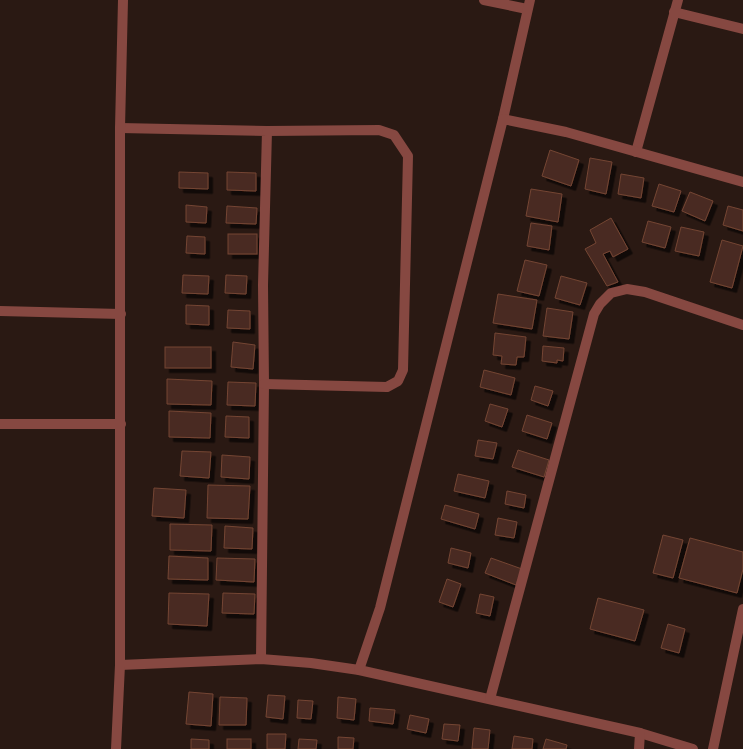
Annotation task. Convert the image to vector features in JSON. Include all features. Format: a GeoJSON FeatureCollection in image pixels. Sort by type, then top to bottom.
{"type":"FeatureCollection","features":[{"type":"Feature","properties":{"kind":"street"},"geometry":{"type":"LineString","coordinates":[[116,749],[120,665],[120,128],[123,0]]}},
{"type":"Feature","properties":{"kind":"street"},"geometry":{"type":"LineString","coordinates":[[358,670],[380,608],[504,119],[528,4],[484,0]]}},
{"type":"Feature","properties":{"kind":"street"},"geometry":{"type":"LineString","coordinates":[[636,152],[678,0]]}},
{"type":"Feature","properties":{"kind":"street"},"geometry":{"type":"LineString","coordinates":[[674,12],[743,29]]}},
{"type":"Feature","properties":{"kind":"street"},"geometry":{"type":"LineString","coordinates":[[504,119],[566,132],[743,182]]}},
{"type":"Feature","properties":{"kind":"street"},"geometry":{"type":"LineString","coordinates":[[120,128],[267,131],[379,130],[394,135],[408,156],[403,370],[398,380],[386,387],[264,384]]}},
{"type":"Feature","properties":{"kind":"street"},"geometry":{"type":"LineString","coordinates":[[260,659],[264,384],[263,285],[267,131]]}},
{"type":"Feature","properties":{"kind":"street"},"geometry":{"type":"LineString","coordinates":[[490,699],[594,314],[600,304],[611,293],[627,289],[645,292],[743,325]]}},
{"type":"Feature","properties":{"kind":"street"},"geometry":{"type":"LineString","coordinates":[[0,311],[121,314]]}},
{"type":"Feature","properties":{"kind":"street"},"geometry":{"type":"LineString","coordinates":[[0,424],[121,424]]}},
{"type":"Feature","properties":{"kind":"street"},"geometry":{"type":"LineString","coordinates":[[714,749],[742,614]]}},
{"type":"Feature","properties":{"kind":"street"},"geometry":{"type":"LineString","coordinates":[[120,665],[260,659],[311,663],[358,670],[490,699],[640,733],[693,749]]}},
{"type":"Feature","properties":{"kind":"street"},"geometry":{"type":"LineString","coordinates":[[639,749],[640,733]]}},
{"type":"Feature","properties":{"kind":"building"},"geometry":{"type":"Polygon","coordinates":[[[550,150],[579,160],[571,186],[542,176],[550,150]]]}},
{"type":"Feature","properties":{"kind":"building"},"geometry":{"type":"Polygon","coordinates":[[[590,158],[612,162],[606,194],[585,189],[590,158]]]}},
{"type":"Feature","properties":{"kind":"building"},"geometry":{"type":"Polygon","coordinates":[[[179,172],[208,173],[208,189],[179,188],[179,172]]]}},
{"type":"Feature","properties":{"kind":"building"},"geometry":{"type":"Polygon","coordinates":[[[227,172],[256,173],[256,191],[227,190],[227,172]]]}},
{"type":"Feature","properties":{"kind":"building"},"geometry":{"type":"Polygon","coordinates":[[[621,174],[644,178],[641,198],[618,194],[621,174]]]}},
{"type":"Feature","properties":{"kind":"building"},"geometry":{"type":"Polygon","coordinates":[[[659,184],[681,191],[674,212],[652,206],[659,184]]]}},
{"type":"Feature","properties":{"kind":"building"},"geometry":{"type":"Polygon","coordinates":[[[531,189],[562,194],[558,222],[526,216],[531,189]]]}},
{"type":"Feature","properties":{"kind":"building"},"geometry":{"type":"Polygon","coordinates":[[[690,192],[713,201],[705,221],[682,211],[690,192]]]}},
{"type":"Feature","properties":{"kind":"building"},"geometry":{"type":"Polygon","coordinates":[[[186,205],[207,207],[206,223],[186,222],[186,205]]]}},
{"type":"Feature","properties":{"kind":"building"},"geometry":{"type":"Polygon","coordinates":[[[227,206],[257,208],[256,224],[226,223],[227,206]]]}},
{"type":"Feature","properties":{"kind":"building"},"geometry":{"type":"Polygon","coordinates":[[[728,206],[743,210],[743,231],[723,225],[728,206]]]}},
{"type":"Feature","properties":{"kind":"building"},"geometry":{"type":"Polygon","coordinates":[[[611,218],[628,249],[613,257],[610,251],[603,254],[618,282],[607,286],[585,249],[596,243],[590,230],[611,218]]]}},
{"type":"Feature","properties":{"kind":"building"},"geometry":{"type":"Polygon","coordinates":[[[648,221],[671,227],[665,248],[642,242],[648,221]]]}},
{"type":"Feature","properties":{"kind":"building"},"geometry":{"type":"Polygon","coordinates":[[[531,223],[552,226],[549,250],[527,246],[531,223]]]}},
{"type":"Feature","properties":{"kind":"building"},"geometry":{"type":"Polygon","coordinates":[[[681,227],[704,232],[699,256],[675,251],[681,227]]]}},
{"type":"Feature","properties":{"kind":"building"},"geometry":{"type":"Polygon","coordinates":[[[228,234],[257,234],[257,254],[228,254],[228,234]]]}},
{"type":"Feature","properties":{"kind":"building"},"geometry":{"type":"Polygon","coordinates":[[[187,236],[205,237],[205,254],[186,253],[187,236]]]}},
{"type":"Feature","properties":{"kind":"building"},"geometry":{"type":"Polygon","coordinates":[[[722,240],[743,246],[732,288],[710,282],[722,240]]]}},
{"type":"Feature","properties":{"kind":"building"},"geometry":{"type":"Polygon","coordinates":[[[525,260],[547,265],[539,296],[517,291],[525,260]]]}},
{"type":"Feature","properties":{"kind":"building"},"geometry":{"type":"Polygon","coordinates":[[[183,275],[209,276],[208,294],[182,293],[183,275]]]}},
{"type":"Feature","properties":{"kind":"building"},"geometry":{"type":"Polygon","coordinates":[[[226,275],[247,276],[246,294],[225,293],[226,275]]]}},
{"type":"Feature","properties":{"kind":"building"},"geometry":{"type":"Polygon","coordinates":[[[561,276],[587,283],[580,305],[555,298],[561,276]]]}},
{"type":"Feature","properties":{"kind":"building"},"geometry":{"type":"Polygon","coordinates":[[[498,294],[537,300],[532,329],[493,323],[498,294]]]}},
{"type":"Feature","properties":{"kind":"building"},"geometry":{"type":"Polygon","coordinates":[[[186,305],[209,306],[209,325],[186,324],[186,305]]]}},
{"type":"Feature","properties":{"kind":"building"},"geometry":{"type":"Polygon","coordinates":[[[547,308],[573,312],[569,339],[543,336],[547,308]]]}},
{"type":"Feature","properties":{"kind":"building"},"geometry":{"type":"Polygon","coordinates":[[[228,310],[250,311],[250,329],[227,328],[228,310]]]}},
{"type":"Feature","properties":{"kind":"building"},"geometry":{"type":"Polygon","coordinates":[[[495,333],[526,337],[524,357],[517,357],[516,365],[501,364],[502,356],[493,355],[495,333]]]}},
{"type":"Feature","properties":{"kind":"building"},"geometry":{"type":"Polygon","coordinates":[[[233,342],[255,345],[253,369],[231,367],[233,342]]]}},
{"type":"Feature","properties":{"kind":"building"},"geometry":{"type":"Polygon","coordinates":[[[543,346],[564,348],[563,361],[557,360],[557,363],[542,361],[543,346]]]}},
{"type":"Feature","properties":{"kind":"building"},"geometry":{"type":"Polygon","coordinates":[[[165,347],[211,347],[211,368],[165,368],[165,347]]]}},
{"type":"Feature","properties":{"kind":"building"},"geometry":{"type":"Polygon","coordinates":[[[484,370],[515,378],[511,395],[480,387],[484,370]]]}},
{"type":"Feature","properties":{"kind":"building"},"geometry":{"type":"Polygon","coordinates":[[[167,379],[212,381],[211,405],[167,404],[167,379]]]}},
{"type":"Feature","properties":{"kind":"building"},"geometry":{"type":"Polygon","coordinates":[[[228,382],[256,383],[255,406],[227,405],[228,382]]]}},
{"type":"Feature","properties":{"kind":"building"},"geometry":{"type":"Polygon","coordinates":[[[535,386],[553,391],[548,406],[531,400],[535,386]]]}},
{"type":"Feature","properties":{"kind":"building"},"geometry":{"type":"Polygon","coordinates":[[[490,404],[508,409],[502,427],[485,421],[490,404]]]}},
{"type":"Feature","properties":{"kind":"building"},"geometry":{"type":"Polygon","coordinates":[[[169,411],[211,413],[210,438],[169,437],[169,411]]]}},
{"type":"Feature","properties":{"kind":"building"},"geometry":{"type":"Polygon","coordinates":[[[527,415],[552,423],[547,439],[522,431],[527,415]]]}},
{"type":"Feature","properties":{"kind":"building"},"geometry":{"type":"Polygon","coordinates":[[[226,416],[249,417],[249,438],[225,437],[226,416]]]}},
{"type":"Feature","properties":{"kind":"building"},"geometry":{"type":"Polygon","coordinates":[[[478,440],[497,443],[493,459],[475,456],[478,440]]]}},
{"type":"Feature","properties":{"kind":"building"},"geometry":{"type":"Polygon","coordinates":[[[518,450],[549,460],[544,477],[512,467],[518,450]]]}},
{"type":"Feature","properties":{"kind":"building"},"geometry":{"type":"Polygon","coordinates":[[[182,451],[211,452],[209,478],[180,476],[182,451]]]}},
{"type":"Feature","properties":{"kind":"building"},"geometry":{"type":"Polygon","coordinates":[[[222,455],[250,457],[249,479],[221,477],[222,455]]]}},
{"type":"Feature","properties":{"kind":"building"},"geometry":{"type":"Polygon","coordinates":[[[458,474],[489,481],[485,498],[454,491],[458,474]]]}},
{"type":"Feature","properties":{"kind":"building"},"geometry":{"type":"Polygon","coordinates":[[[208,485],[250,486],[248,519],[207,518],[208,485]]]}},
{"type":"Feature","properties":{"kind":"building"},"geometry":{"type":"Polygon","coordinates":[[[154,488],[186,490],[184,518],[152,516],[154,488]]]}},
{"type":"Feature","properties":{"kind":"building"},"geometry":{"type":"Polygon","coordinates":[[[507,491],[526,495],[524,508],[505,504],[507,491]]]}},
{"type":"Feature","properties":{"kind":"building"},"geometry":{"type":"Polygon","coordinates":[[[445,505],[479,514],[475,529],[441,519],[445,505]]]}},
{"type":"Feature","properties":{"kind":"building"},"geometry":{"type":"Polygon","coordinates":[[[498,518],[517,522],[514,538],[495,535],[498,518]]]}},
{"type":"Feature","properties":{"kind":"building"},"geometry":{"type":"Polygon","coordinates":[[[170,524],[212,525],[211,551],[170,550],[170,524]]]}},
{"type":"Feature","properties":{"kind":"building"},"geometry":{"type":"Polygon","coordinates":[[[225,526],[253,528],[252,549],[224,548],[225,526]]]}},
{"type":"Feature","properties":{"kind":"building"},"geometry":{"type":"Polygon","coordinates":[[[663,535],[683,540],[673,578],[653,573],[663,535]]]}},
{"type":"Feature","properties":{"kind":"building"},"geometry":{"type":"Polygon","coordinates":[[[690,538],[743,552],[743,569],[737,593],[679,578],[690,538]]]}},
{"type":"Feature","properties":{"kind":"building"},"geometry":{"type":"Polygon","coordinates":[[[451,548],[471,553],[468,568],[448,563],[451,548]]]}},
{"type":"Feature","properties":{"kind":"building"},"geometry":{"type":"Polygon","coordinates":[[[169,556],[208,558],[208,580],[168,579],[169,556]]]}},
{"type":"Feature","properties":{"kind":"building"},"geometry":{"type":"Polygon","coordinates":[[[217,558],[255,559],[254,582],[216,580],[217,558]]]}},
{"type":"Feature","properties":{"kind":"building"},"geometry":{"type":"Polygon","coordinates":[[[491,558],[522,569],[516,585],[485,573],[491,558]]]}},
{"type":"Feature","properties":{"kind":"building"},"geometry":{"type":"Polygon","coordinates":[[[447,579],[461,584],[453,607],[439,602],[447,579]]]}},
{"type":"Feature","properties":{"kind":"building"},"geometry":{"type":"Polygon","coordinates":[[[169,593],[209,594],[207,626],[168,624],[169,593]]]}},
{"type":"Feature","properties":{"kind":"building"},"geometry":{"type":"Polygon","coordinates":[[[223,593],[255,594],[254,614],[222,613],[223,593]]]}},
{"type":"Feature","properties":{"kind":"building"},"geometry":{"type":"Polygon","coordinates":[[[480,594],[494,597],[490,616],[476,613],[480,594]]]}},
{"type":"Feature","properties":{"kind":"building"},"geometry":{"type":"Polygon","coordinates":[[[598,598],[644,610],[635,641],[590,629],[598,598]]]}},
{"type":"Feature","properties":{"kind":"building"},"geometry":{"type":"Polygon","coordinates":[[[668,624],[685,629],[679,653],[661,648],[668,624]]]}},
{"type":"Feature","properties":{"kind":"building"},"geometry":{"type":"Polygon","coordinates":[[[189,692],[213,694],[211,726],[186,724],[189,692]]]}},
{"type":"Feature","properties":{"kind":"building"},"geometry":{"type":"Polygon","coordinates":[[[268,695],[285,696],[283,719],[266,717],[268,695]]]}},
{"type":"Feature","properties":{"kind":"building"},"geometry":{"type":"Polygon","coordinates":[[[220,697],[247,698],[246,725],[219,725],[220,697]]]}},
{"type":"Feature","properties":{"kind":"building"},"geometry":{"type":"Polygon","coordinates":[[[338,697],[356,699],[354,720],[337,718],[338,697]]]}},
{"type":"Feature","properties":{"kind":"building"},"geometry":{"type":"Polygon","coordinates":[[[298,700],[313,701],[311,719],[297,718],[298,700]]]}},
{"type":"Feature","properties":{"kind":"building"},"geometry":{"type":"Polygon","coordinates":[[[370,708],[395,710],[393,724],[369,721],[370,708]]]}},
{"type":"Feature","properties":{"kind":"building"},"geometry":{"type":"Polygon","coordinates":[[[410,715],[429,719],[426,733],[407,729],[410,715]]]}},
{"type":"Feature","properties":{"kind":"building"},"geometry":{"type":"Polygon","coordinates":[[[444,724],[460,725],[458,741],[442,739],[444,724]]]}},
{"type":"Feature","properties":{"kind":"building"},"geometry":{"type":"Polygon","coordinates":[[[474,728],[490,730],[488,749],[472,749],[474,728]]]}},
{"type":"Feature","properties":{"kind":"building"},"geometry":{"type":"Polygon","coordinates":[[[267,734],[286,734],[285,749],[267,749],[267,734]]]}},
{"type":"Feature","properties":{"kind":"building"},"geometry":{"type":"Polygon","coordinates":[[[514,736],[533,739],[532,749],[512,749],[514,736]]]}},
{"type":"Feature","properties":{"kind":"building"},"geometry":{"type":"Polygon","coordinates":[[[338,737],[354,738],[353,749],[338,749],[338,737]]]}},
{"type":"Feature","properties":{"kind":"building"},"geometry":{"type":"Polygon","coordinates":[[[191,739],[209,740],[209,749],[191,749],[191,739]]]}},
{"type":"Feature","properties":{"kind":"building"},"geometry":{"type":"Polygon","coordinates":[[[227,739],[251,739],[251,749],[227,749],[227,739]]]}},
{"type":"Feature","properties":{"kind":"building"},"geometry":{"type":"Polygon","coordinates":[[[299,739],[317,740],[316,749],[298,749],[299,739]]]}},
{"type":"Feature","properties":{"kind":"building"},"geometry":{"type":"Polygon","coordinates":[[[546,739],[567,745],[566,749],[543,749],[546,739]]]}}]}
